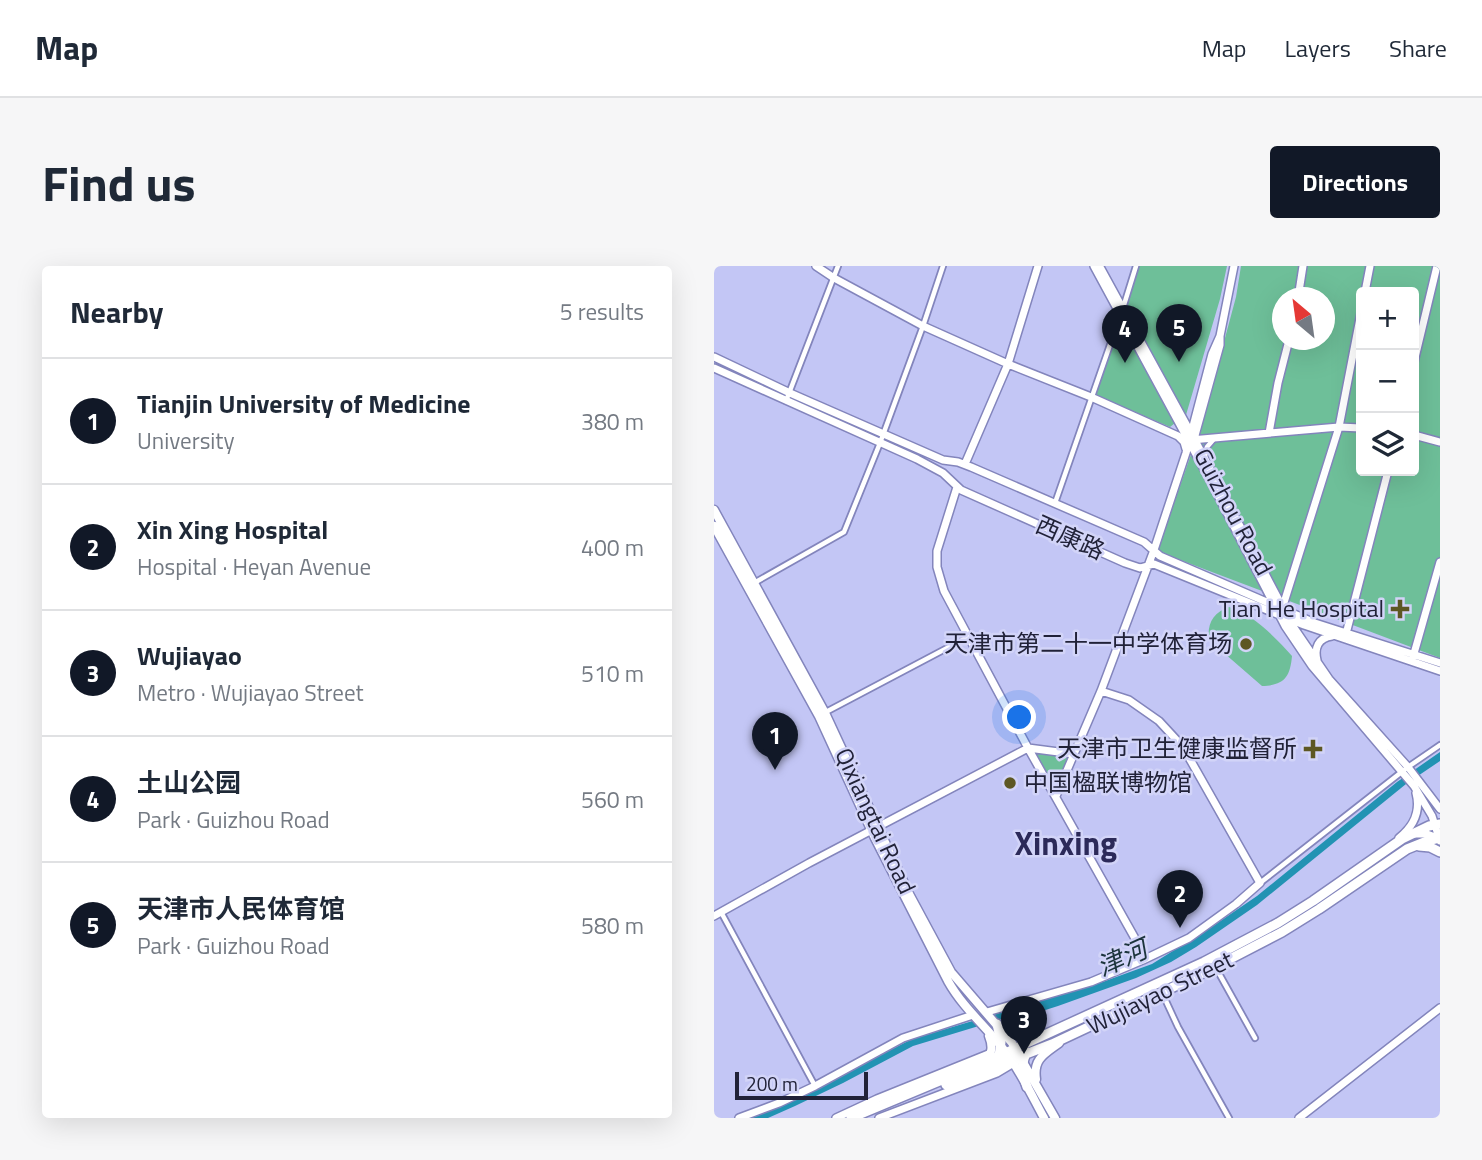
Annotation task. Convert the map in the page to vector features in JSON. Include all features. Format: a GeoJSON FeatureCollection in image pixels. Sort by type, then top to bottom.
{"type":"FeatureCollection","features":[{"type":"Feature","properties":{"kind":"highway","name":"Wujiayao Street"},"geometry":{"type":"LineString","coordinates":[[851,1118],[956,1081],[1042,1036],[1203,962],[1267,930],[1410,835],[1437,834]]}},
{"type":"Feature","properties":{"kind":"highway","name":"Wujiayao Street"},"geometry":{"type":"LineString","coordinates":[[863,1118],[978,1065],[1069,1036],[1215,967],[1282,932],[1407,849],[1437,834]]}},
{"type":"Feature","properties":{"kind":"highway"},"geometry":{"type":"LineString","coordinates":[[1407,849],[1427,846],[1440,852]]}},
{"type":"Feature","properties":{"kind":"highway"},"geometry":{"type":"LineString","coordinates":[[997,1024],[1008,1055],[1023,1070],[1027,1087]]}},
{"type":"Feature","properties":{"kind":"main road","name":"Qixiangtai Road"},"geometry":{"type":"LineString","coordinates":[[714,510],[750,585]]}},
{"type":"Feature","properties":{"kind":"main road","name":"Qixiangtai Road"},"geometry":{"type":"LineString","coordinates":[[714,526],[822,715],[904,898],[948,981],[1008,1055],[1038,1085],[1055,1118]]}},
{"type":"Feature","properties":{"kind":"main road","name":"Qixiangtai Road"},"geometry":{"type":"LineString","coordinates":[[875,829],[951,972],[997,1024],[1008,1055],[1044,1118]]}},
{"type":"Feature","properties":{"kind":"main road"},"geometry":{"type":"LineString","coordinates":[[1038,1085],[1035,1072],[1038,1059],[1069,1036]]}},
{"type":"Feature","properties":{"kind":"main road"},"geometry":{"type":"LineString","coordinates":[[1023,1070],[1038,1085]]}},
{"type":"Feature","properties":{"kind":"street"},"geometry":{"type":"LineString","coordinates":[[816,266],[923,326],[1178,436],[1184,442],[1186,453]]}},
{"type":"Feature","properties":{"kind":"street"},"geometry":{"type":"LineString","coordinates":[[788,397],[838,266]]}},
{"type":"Feature","properties":{"kind":"street"},"geometry":{"type":"LineString","coordinates":[[750,585],[844,532],[882,439],[943,266]]}},
{"type":"Feature","properties":{"kind":"street"},"geometry":{"type":"LineString","coordinates":[[965,464],[1008,364],[1038,266]]}},
{"type":"Feature","properties":{"kind":"street","name":"Guizhou Road"},"geometry":{"type":"LineString","coordinates":[[1094,266],[1205,460],[1294,641],[1312,666],[1405,769]]}},
{"type":"Feature","properties":{"kind":"street","name":"Guizhou Road"},"geometry":{"type":"LineString","coordinates":[[1100,266],[1191,438],[1273,604],[1280,611]]}},
{"type":"Feature","properties":{"kind":"street"},"geometry":{"type":"LineString","coordinates":[[1055,504],[1136,266]]}},
{"type":"Feature","properties":{"kind":"street"},"geometry":{"type":"LineString","coordinates":[[1056,796],[1101,691],[1149,565],[1219,352],[1234,266]]}},
{"type":"Feature","properties":{"kind":"street"},"geometry":{"type":"LineString","coordinates":[[1300,287],[1303,266]]}},
{"type":"Feature","properties":{"kind":"street"},"geometry":{"type":"LineString","coordinates":[[1366,287],[1370,266]]}},
{"type":"Feature","properties":{"kind":"street"},"geometry":{"type":"LineString","coordinates":[[1417,350],[1437,266]]}},
{"type":"Feature","properties":{"kind":"street"},"geometry":{"type":"LineString","coordinates":[[1191,438],[1212,354],[1220,336]]}},
{"type":"Feature","properties":{"kind":"street"},"geometry":{"type":"LineString","coordinates":[[1280,611],[1339,426],[1356,339]]}},
{"type":"Feature","properties":{"kind":"street"},"geometry":{"type":"LineString","coordinates":[[1269,433],[1286,350]]}},
{"type":"Feature","properties":{"kind":"street","name":"西康路"},"geometry":{"type":"LineString","coordinates":[[714,357],[788,397]]}},
{"type":"Feature","properties":{"kind":"street","name":"西康路"},"geometry":{"type":"LineString","coordinates":[[714,369],[788,397],[882,439],[943,473],[957,487],[1125,563],[1140,568],[1157,565],[1440,668]]}},
{"type":"Feature","properties":{"kind":"street"},"geometry":{"type":"LineString","coordinates":[[1183,419],[1190,419],[1196,414]]}},
{"type":"Feature","properties":{"kind":"street"},"geometry":{"type":"LineString","coordinates":[[1191,438],[1339,426],[1356,428]]}},
{"type":"Feature","properties":{"kind":"street"},"geometry":{"type":"LineString","coordinates":[[1419,436],[1440,442]]}},
{"type":"Feature","properties":{"kind":"street"},"geometry":{"type":"LineString","coordinates":[[1205,460],[1207,447],[1216,438]]}},
{"type":"Feature","properties":{"kind":"street","name":"西康路"},"geometry":{"type":"LineString","coordinates":[[882,439],[943,460],[965,464],[1143,542],[1160,556],[1273,604]]}},
{"type":"Feature","properties":{"kind":"street"},"geometry":{"type":"LineString","coordinates":[[1346,634],[1387,476]]}},
{"type":"Feature","properties":{"kind":"street"},"geometry":{"type":"LineString","coordinates":[[957,487],[938,545],[937,567],[944,592],[1146,958]]}},
{"type":"Feature","properties":{"kind":"street"},"geometry":{"type":"LineString","coordinates":[[1413,658],[1440,562]]}},
{"type":"Feature","properties":{"kind":"street","name":"西康路"},"geometry":{"type":"LineString","coordinates":[[1280,611],[1288,618],[1335,636],[1413,658],[1427,667],[1440,668]]}},
{"type":"Feature","properties":{"kind":"street"},"geometry":{"type":"LineString","coordinates":[[1288,618],[1320,667],[1440,809]]}},
{"type":"Feature","properties":{"kind":"street"},"geometry":{"type":"LineString","coordinates":[[1320,667],[1316,655],[1318,644],[1323,638],[1335,636]]}},
{"type":"Feature","properties":{"kind":"street"},"geometry":{"type":"LineString","coordinates":[[822,715],[969,637]]}},
{"type":"Feature","properties":{"kind":"street"},"geometry":{"type":"LineString","coordinates":[[1101,691],[1129,700],[1159,721],[1183,747],[1260,883]]}},
{"type":"Feature","properties":{"kind":"street"},"geometry":{"type":"LineString","coordinates":[[987,1013],[1091,982],[1189,938],[1236,904],[1405,769],[1440,745]]}},
{"type":"Feature","properties":{"kind":"street"},"geometry":{"type":"LineString","coordinates":[[815,1086],[717,914],[1028,748],[1074,754]]}},
{"type":"Feature","properties":{"kind":"street"},"geometry":{"type":"LineString","coordinates":[[1417,784],[1437,834]]}},
{"type":"Feature","properties":{"kind":"street"},"geometry":{"type":"LineString","coordinates":[[1390,846],[1406,832],[1417,815],[1417,784]]}},
{"type":"Feature","properties":{"kind":"street"},"geometry":{"type":"LineString","coordinates":[[1215,967],[1255,1038]]}},
{"type":"Feature","properties":{"kind":"street"},"geometry":{"type":"LineString","coordinates":[[1165,999],[1229,1118]]}},
{"type":"Feature","properties":{"kind":"street"},"geometry":{"type":"LineString","coordinates":[[1299,1118],[1440,1008]]}},
{"type":"Feature","properties":{"kind":"street"},"geometry":{"type":"LineString","coordinates":[[739,1118],[815,1086],[903,1038],[975,1016]]}},
{"type":"Feature","properties":{"kind":"street"},"geometry":{"type":"LineString","coordinates":[[836,1118],[877,1099],[1008,1055]]}},
{"type":"Feature","properties":{"kind":"street"},"geometry":{"type":"LineString","coordinates":[[879,1118],[997,1073],[1008,1055]]}},
{"type":"Feature","properties":{"kind":"green space"},"geometry":{"type":"Polygon","coordinates":[[[1139,266],[1227,266],[1186,415],[1126,308],[1139,266]]]}},
{"type":"Feature","properties":{"kind":"green space"},"geometry":{"type":"Polygon","coordinates":[[[1241,266],[1440,266],[1440,658],[1159,552],[1203,420],[1236,297],[1241,266]]]}},
{"type":"Feature","properties":{"kind":"green space"},"geometry":{"type":"Polygon","coordinates":[[[1119,328],[1126,331],[1175,423],[1170,427],[1095,395],[1119,328]]]}},
{"type":"Feature","properties":{"kind":"green space","name":"天津市第二十一中学体育场"},"geometry":{"type":"Polygon","coordinates":[[[1229,607],[1255,620],[1292,656],[1290,670],[1281,682],[1262,686],[1209,640],[1212,619],[1229,607]]]}},
{"type":"Feature","properties":{"kind":"green space"},"geometry":{"type":"Polygon","coordinates":[[[1026,747],[1072,753],[1053,795],[1026,747]]]}},
{"type":"Feature","properties":{"kind":"water"},"geometry":{"type":"Polygon","coordinates":[[[1440,752],[1440,761],[1406,784],[1257,905],[1171,962],[1136,978],[1058,1006],[1005,1018],[913,1046],[768,1118],[749,1118],[810,1091],[912,1039],[1097,984],[1152,964],[1257,896],[1397,782],[1440,752]]]}},
{"type":"Feature","properties":{"kind":"place","name":"天津市人民体育馆"},"geometry":{"type":"Point","coordinates":[1179,362]}},
{"type":"Feature","properties":{"kind":"place","name":"土山公园"},"geometry":{"type":"Point","coordinates":[1125,363]}},
{"type":"Feature","properties":{"kind":"place","name":"Tian He Hospital"},"geometry":{"type":"Point","coordinates":[1400,609]}},
{"type":"Feature","properties":{"kind":"place","name":"天津市第二十一中学体育场"},"geometry":{"type":"Point","coordinates":[1246,644]}},
{"type":"Feature","properties":{"kind":"place","name":"天津市卫生健康监督所"},"geometry":{"type":"Point","coordinates":[1313,749]}},
{"type":"Feature","properties":{"kind":"place","name":"Tianjin University of Medicine"},"geometry":{"type":"Point","coordinates":[775,770]}},
{"type":"Feature","properties":{"kind":"place","name":"中国楹联博物馆"},"geometry":{"type":"Point","coordinates":[1010,783]}},
{"type":"Feature","properties":{"kind":"place","name":"Xin Xing Hospital"},"geometry":{"type":"Point","coordinates":[1180,928]}},
{"type":"Feature","properties":{"kind":"place","name":"Wujiayao"},"geometry":{"type":"Point","coordinates":[1024,1054]}},
{"type":"Feature","properties":{"kind":"district","name":"Xinxing"},"geometry":{"type":"Point","coordinates":[1066,844]}},
{"type":"Feature","properties":{"kind":"water label","name":"津河"},"geometry":{"type":"Point","coordinates":[1122,958]}}]}
